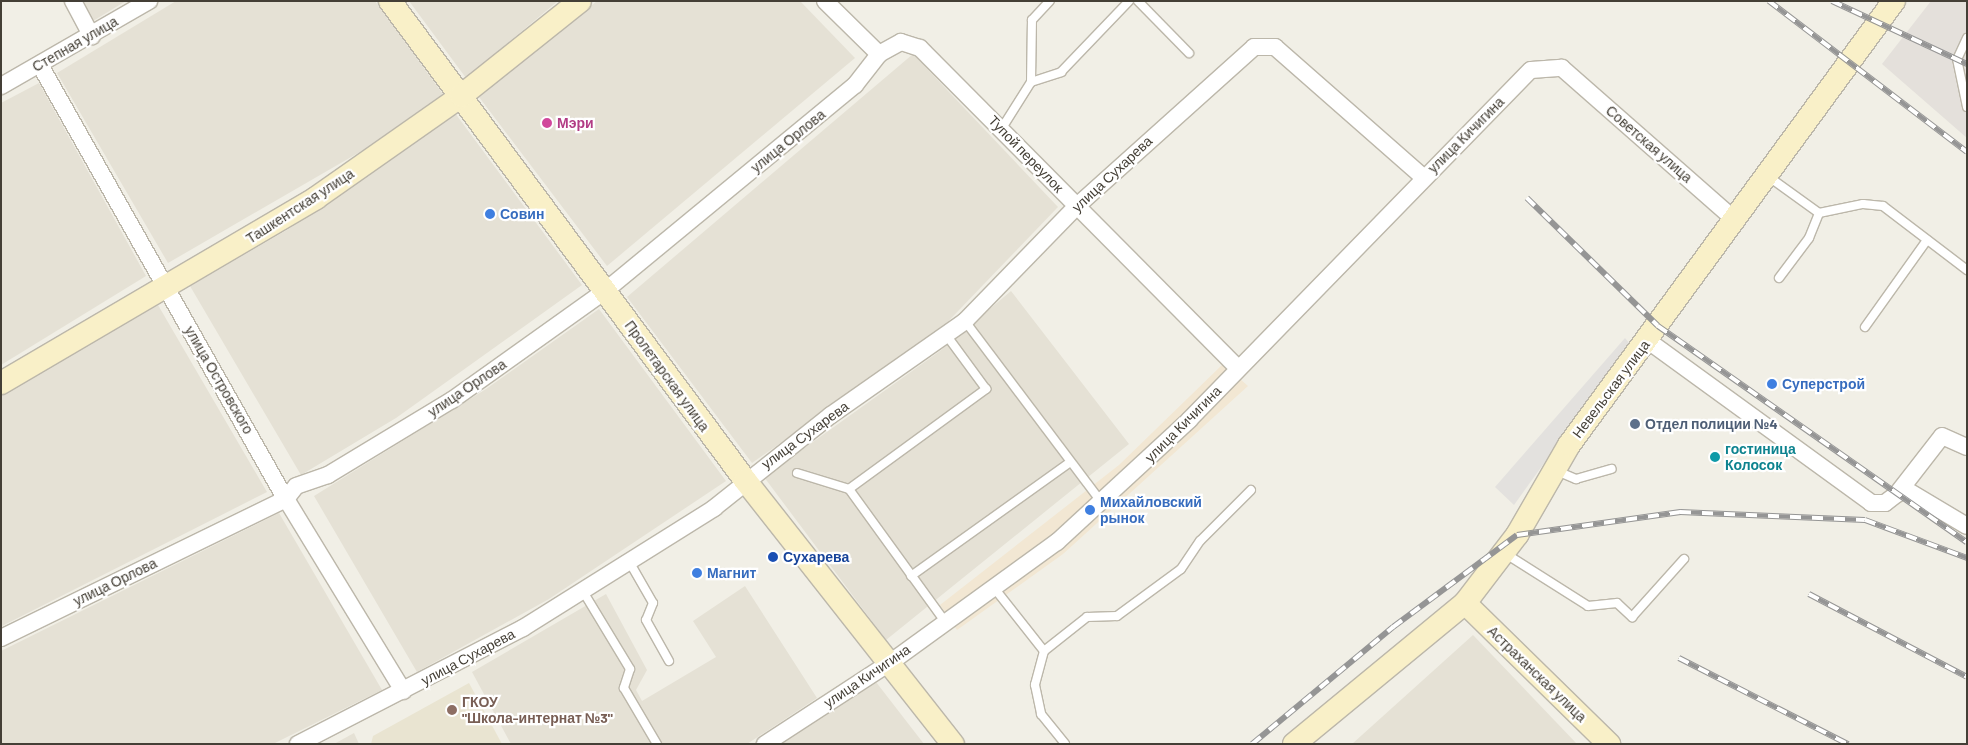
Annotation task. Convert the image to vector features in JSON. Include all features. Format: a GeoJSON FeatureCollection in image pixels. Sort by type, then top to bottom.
{"type":"FeatureCollection","features":[{"type":"Feature","properties":{"kind":"street"},"geometry":{"type":"LineString","coordinates":[[73,1],[92,36]]}},
{"type":"Feature","properties":{"kind":"street","name":"Степная улица"},"geometry":{"type":"LineString","coordinates":[[1,86],[92,36],[149,1]]}},
{"type":"Feature","properties":{"kind":"street","name":"Пролетарская улица"},"geometry":{"type":"LineString","coordinates":[[390,1],[745,480],[891,662],[953,744]]}},
{"type":"Feature","properties":{"kind":"street","name":"Ташкентская улица"},"geometry":{"type":"LineString","coordinates":[[1,383],[316,198],[460,96],[580,1]]}},
{"type":"Feature","properties":{"kind":"street"},"geometry":{"type":"LineString","coordinates":[[824,1],[879,54]]}},
{"type":"Feature","properties":{"kind":"street","name":"Невельская улица"},"geometry":{"type":"LineString","coordinates":[[1294,744],[1465,603],[1505,553],[1555,470],[1647,340],[1736,221],[1894,1]]}},
{"type":"Feature","properties":{"kind":"street","name":"Тупой переулок"},"geometry":{"type":"LineString","coordinates":[[879,54],[901,42],[920,48],[1002,128],[1238,368]]}},
{"type":"Feature","properties":{"kind":"street","name":"улица Сухарева"},"geometry":{"type":"LineString","coordinates":[[298,744],[403,691],[584,593],[714,508],[745,480],[965,322],[1077,206],[1254,47],[1275,47],[1423,178]]}},
{"type":"Feature","properties":{"kind":"street","name":"улица Орлова"},"geometry":{"type":"LineString","coordinates":[[1,638],[286,499],[296,486],[328,476],[452,400],[605,291],[855,85],[879,54]]}},
{"type":"Feature","properties":{"kind":"street","name":"улица Островского"},"geometry":{"type":"LineString","coordinates":[[40,65],[286,499],[403,691]]}},
{"type":"Feature","properties":{"kind":"street","name":"улица Кичигина"},"geometry":{"type":"LineString","coordinates":[[765,744],[891,662],[995,589],[1102,503],[1238,368],[1531,70],[1562,68]]}},
{"type":"Feature","properties":{"kind":"street","name":"Советская улица"},"geometry":{"type":"LineString","coordinates":[[1562,68],[1736,221]]}},
{"type":"Feature","properties":{"kind":"street"},"geometry":{"type":"LineString","coordinates":[[1647,340],[1871,503],[1885,503],[1902,488],[1942,436],[1967,447]]}},
{"type":"Feature","properties":{"kind":"street"},"geometry":{"type":"LineString","coordinates":[[1902,488],[1967,526]]}},
{"type":"Feature","properties":{"kind":"street","name":"Астраханская улица"},"geometry":{"type":"LineString","coordinates":[[1465,603],[1609,744]]}},
{"type":"Feature","properties":{"kind":"lane"},"geometry":{"type":"LineString","coordinates":[[1002,128],[1032,82],[1032,20],[1050,1]]}},
{"type":"Feature","properties":{"kind":"lane"},"geometry":{"type":"LineString","coordinates":[[1032,82],[1061,72],[1129,1]]}},
{"type":"Feature","properties":{"kind":"lane"},"geometry":{"type":"LineString","coordinates":[[1138,1],[1189,52]]}},
{"type":"Feature","properties":{"kind":"lane"},"geometry":{"type":"LineString","coordinates":[[1967,38],[1957,59],[1967,108]]}},
{"type":"Feature","properties":{"kind":"lane"},"geometry":{"type":"LineString","coordinates":[[1768,177],[1819,213],[1876,203],[1967,270]]}},
{"type":"Feature","properties":{"kind":"lane"},"geometry":{"type":"LineString","coordinates":[[1779,278],[1809,238],[1819,213]]}},
{"type":"Feature","properties":{"kind":"lane"},"geometry":{"type":"LineString","coordinates":[[1865,327],[1927,240]]}},
{"type":"Feature","properties":{"kind":"lane"},"geometry":{"type":"LineString","coordinates":[[965,322],[1102,503]]}},
{"type":"Feature","properties":{"kind":"lane"},"geometry":{"type":"LineString","coordinates":[[849,489],[986,390],[947,336]]}},
{"type":"Feature","properties":{"kind":"lane"},"geometry":{"type":"LineString","coordinates":[[911,576],[1070,462]]}},
{"type":"Feature","properties":{"kind":"lane"},"geometry":{"type":"LineString","coordinates":[[1555,470],[1576,480],[1612,469]]}},
{"type":"Feature","properties":{"kind":"lane"},"geometry":{"type":"LineString","coordinates":[[796,473],[849,489],[946,623]]}},
{"type":"Feature","properties":{"kind":"lane"},"geometry":{"type":"LineString","coordinates":[[1065,744],[1042,714],[1035,685],[1044,651],[1087,617],[1118,616],[1181,569],[1200,541],[1251,490]]}},
{"type":"Feature","properties":{"kind":"lane"},"geometry":{"type":"LineString","coordinates":[[1505,553],[1588,606],[1617,604],[1632,616],[1684,559]]}},
{"type":"Feature","properties":{"kind":"lane"},"geometry":{"type":"LineString","coordinates":[[630,563],[653,604],[646,620],[669,661]]}},
{"type":"Feature","properties":{"kind":"lane"},"geometry":{"type":"LineString","coordinates":[[995,589],[1044,651]]}},
{"type":"Feature","properties":{"kind":"lane"},"geometry":{"type":"LineString","coordinates":[[584,593],[630,669],[624,688],[658,744]]}},
{"type":"Feature","properties":{"kind":"shaded area"},"geometry":{"type":"Polygon","coordinates":[[[82,1],[126,1],[93,21],[82,1]]]}},
{"type":"Feature","properties":{"kind":"shaded area"},"geometry":{"type":"Polygon","coordinates":[[[176,1],[375,1],[443,94],[365,149],[168,263],[57,73],[176,1]]]}},
{"type":"Feature","properties":{"kind":"shaded area"},"geometry":{"type":"Polygon","coordinates":[[[409,1],[558,1],[466,78],[409,1]]]}},
{"type":"Feature","properties":{"kind":"shaded area"},"geometry":{"type":"Polygon","coordinates":[[[597,1],[800,1],[855,58],[607,266],[479,97],[597,1]]]}},
{"type":"Feature","properties":{"kind":"shaded area"},"geometry":{"type":"Polygon","coordinates":[[[1931,1],[1967,1],[1967,138],[1882,64],[1931,1]]]}},
{"type":"Feature","properties":{"kind":"shaded area"},"geometry":{"type":"Polygon","coordinates":[[[913,54],[1058,207],[937,333],[752,463],[627,297],[913,54]]]}},
{"type":"Feature","properties":{"kind":"shaded area"},"geometry":{"type":"Polygon","coordinates":[[[39,83],[146,276],[1,365],[1,103],[39,83]]]}},
{"type":"Feature","properties":{"kind":"shaded area"},"geometry":{"type":"Polygon","coordinates":[[[455,113],[582,285],[396,418],[301,475],[190,286],[287,230],[455,113]]]}},
{"type":"Feature","properties":{"kind":"shaded area"},"geometry":{"type":"Polygon","coordinates":[[[1011,291],[1129,444],[886,640],[764,477],[940,351],[1011,291]]]}},
{"type":"Feature","properties":{"kind":"shaded area"},"geometry":{"type":"Polygon","coordinates":[[[158,305],[267,492],[2,626],[1,396],[158,305]]]}},
{"type":"Feature","properties":{"kind":"shaded area"},"geometry":{"type":"Polygon","coordinates":[[[599,309],[726,481],[549,599],[417,672],[314,496],[486,389],[599,309]]]}},
{"type":"Feature","properties":{"kind":"shaded area"},"geometry":{"type":"Polygon","coordinates":[[[1625,338],[1630,344],[1514,505],[1495,487],[1625,338]]]}},
{"type":"Feature","properties":{"kind":"shaded area","name":"Михайловский рынок"},"geometry":{"type":"Polygon","coordinates":[[[1223,364],[1248,386],[1063,554],[957,630],[940,605],[1119,465],[1223,364]]]}},
{"type":"Feature","properties":{"kind":"shaded area"},"geometry":{"type":"Polygon","coordinates":[[[279,513],[382,690],[273,744],[1,744],[1,651],[279,513]]]}},
{"type":"Feature","properties":{"kind":"shaded area"},"geometry":{"type":"Polygon","coordinates":[[[745,586],[817,698],[747,744],[511,744],[472,672],[606,594],[647,670],[636,690],[642,701],[716,657],[693,621],[745,586]]]}},
{"type":"Feature","properties":{"kind":"shaded area"},"geometry":{"type":"Polygon","coordinates":[[[1473,635],[1577,744],[1352,744],[1473,635]]]}},
{"type":"Feature","properties":{"kind":"shaded area"},"geometry":{"type":"Polygon","coordinates":[[[876,682],[924,744],[777,744],[876,682]]]}},
{"type":"Feature","properties":{"kind":"shaded area","name":"ГКОУ \"Школа-интернат №3\""},"geometry":{"type":"Polygon","coordinates":[[[469,683],[502,744],[371,744],[373,736],[469,683]]]}},
{"type":"Feature","properties":{"kind":"shaded area"},"geometry":{"type":"Polygon","coordinates":[[[354,733],[359,744],[334,744],[354,733]]]}},
{"type":"Feature","properties":{"kind":"railway"},"geometry":{"type":"LineString","coordinates":[[1769,1],[1967,152]]}},
{"type":"Feature","properties":{"kind":"railway"},"geometry":{"type":"LineString","coordinates":[[1832,1],[1967,64]]}},
{"type":"Feature","properties":{"kind":"railway"},"geometry":{"type":"LineString","coordinates":[[1527,198],[1658,326],[1967,542]]}},
{"type":"Feature","properties":{"kind":"railway"},"geometry":{"type":"LineString","coordinates":[[1252,744],[1393,627],[1517,535],[1680,512],[1865,520],[1967,558]]}},
{"type":"Feature","properties":{"kind":"railway"},"geometry":{"type":"LineString","coordinates":[[1809,594],[1967,677]]}},
{"type":"Feature","properties":{"kind":"railway"},"geometry":{"type":"LineString","coordinates":[[1679,658],[1848,744]]}},
{"type":"Feature","properties":{"kind":"place","name":"Мэри"},"geometry":{"type":"Point","coordinates":[547,123]}},
{"type":"Feature","properties":{"kind":"place","name":"Совин"},"geometry":{"type":"Point","coordinates":[490,214]}},
{"type":"Feature","properties":{"kind":"place","name":"Суперстрой"},"geometry":{"type":"Point","coordinates":[1772,384]}},
{"type":"Feature","properties":{"kind":"place","name":"Отдел полиции №4"},"geometry":{"type":"Point","coordinates":[1635,424]}},
{"type":"Feature","properties":{"kind":"place","name":"гостиница Колосок"},"geometry":{"type":"Point","coordinates":[1715,457]}},
{"type":"Feature","properties":{"kind":"place","name":"Михайловский рынок"},"geometry":{"type":"Point","coordinates":[1090,510]}},
{"type":"Feature","properties":{"kind":"place","name":"Сухарева"},"geometry":{"type":"Point","coordinates":[773,557]}},
{"type":"Feature","properties":{"kind":"place","name":"Магнит"},"geometry":{"type":"Point","coordinates":[697,573]}},
{"type":"Feature","properties":{"kind":"place","name":"ГКОУ \"Школа-интернат №3\""},"geometry":{"type":"Point","coordinates":[452,710]}}]}
